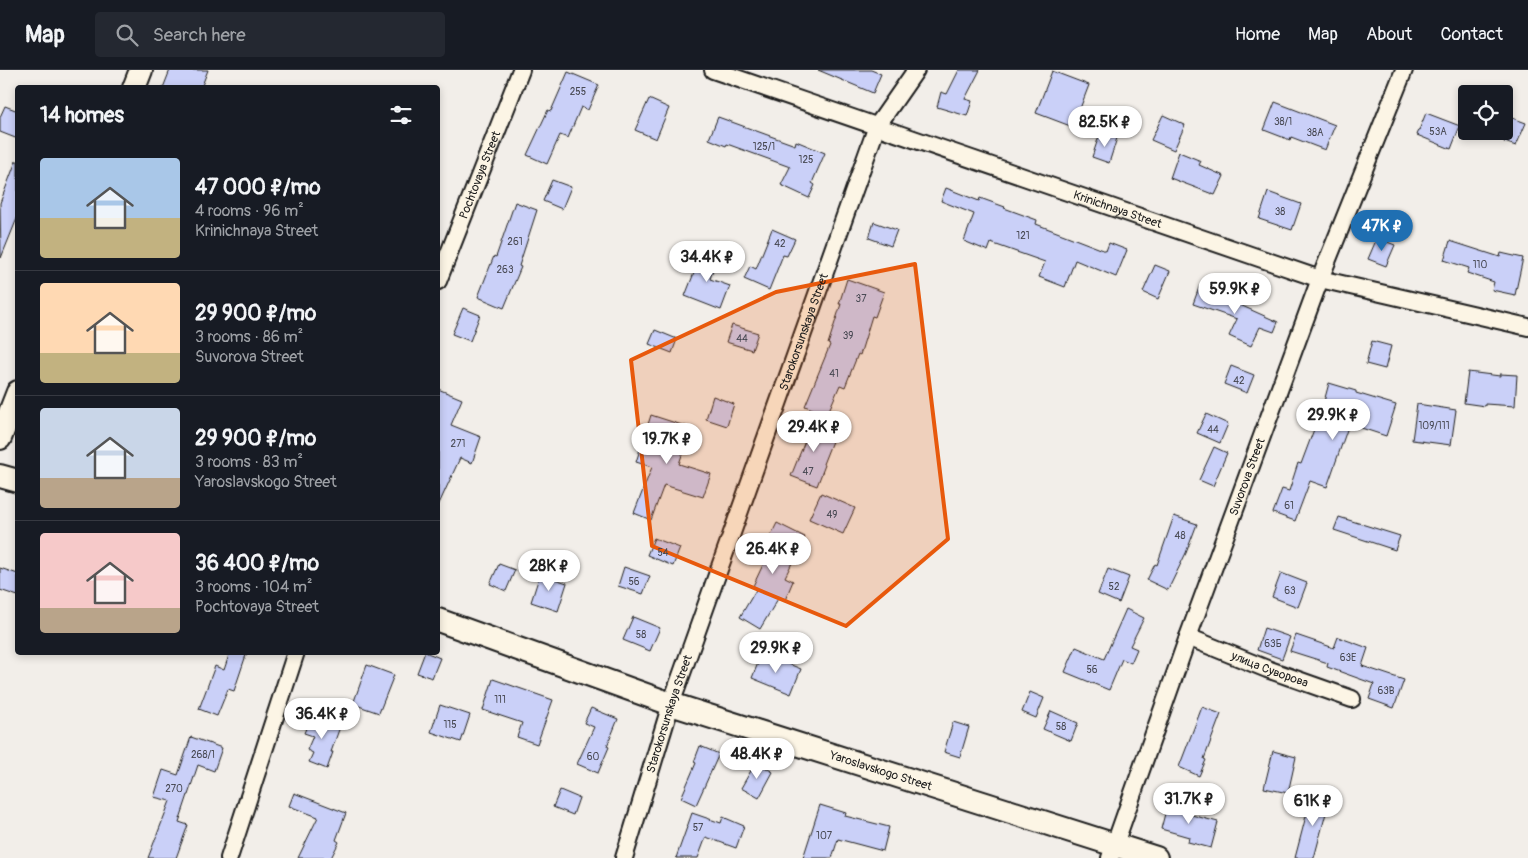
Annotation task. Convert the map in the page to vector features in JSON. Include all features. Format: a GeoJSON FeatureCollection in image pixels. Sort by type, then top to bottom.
{"type":"FeatureCollection","features":[{"type":"Feature","properties":{"kind":"street"},"geometry":{"type":"LineString","coordinates":[[135,85],[141,70]]}},
{"type":"Feature","properties":{"kind":"street","name":"Pochtovaya Street"},"geometry":{"type":"LineString","coordinates":[[440,276],[521,70]]}},
{"type":"Feature","properties":{"kind":"street","name":"Krinichnaya Street"},"geometry":{"type":"LineString","coordinates":[[713,70],[1320,279],[1528,327]]}},
{"type":"Feature","properties":{"kind":"street","name":"Starokorsunskaya Street"},"geometry":{"type":"LineString","coordinates":[[624,858],[671,704],[877,126],[916,70]]}},
{"type":"Feature","properties":{"kind":"street","name":"Suvorova Street"},"geometry":{"type":"LineString","coordinates":[[1112,852],[1188,637],[1320,279],[1404,70]]}},
{"type":"Feature","properties":{"kind":"street"},"geometry":{"type":"LineString","coordinates":[[0,438],[15,400]]}},
{"type":"Feature","properties":{"kind":"street"},"geometry":{"type":"LineString","coordinates":[[0,476],[15,480]]}},
{"type":"Feature","properties":{"kind":"street","name":"Yaroslavskogo Street"},"geometry":{"type":"LineString","coordinates":[[440,621],[671,704],[1112,852],[1156,858]]}},
{"type":"Feature","properties":{"kind":"street","name":"улица Суворова"},"geometry":{"type":"LineString","coordinates":[[1188,637],[1267,670],[1352,699]]}},
{"type":"Feature","properties":{"kind":"street"},"geometry":{"type":"LineString","coordinates":[[229,858],[295,655]]}},
{"type":"Feature","properties":{"kind":"highlighted area"},"geometry":{"type":"Polygon","coordinates":[[[915,264],[948,539],[846,626],[652,546],[631,360],[776,292],[915,264]]]}},
{"type":"Feature","properties":{"kind":"building"},"geometry":{"type":"Polygon","coordinates":[[[170,70],[208,70],[202,85],[164,85],[170,70]]]}},
{"type":"Feature","properties":{"kind":"building"},"geometry":{"type":"Polygon","coordinates":[[[818,70],[871,70],[881,74],[873,93],[818,70]]]}},
{"type":"Feature","properties":{"kind":"building"},"geometry":{"type":"Polygon","coordinates":[[[959,70],[980,70],[965,99],[972,101],[967,116],[937,107],[941,92],[947,94],[959,70]]]}},
{"type":"Feature","properties":{"kind":"building"},"geometry":{"type":"Polygon","coordinates":[[[1052,71],[1089,85],[1073,127],[1036,113],[1052,71]]]}},
{"type":"Feature","properties":{"kind":"building"},"geometry":{"type":"Polygon","coordinates":[[[568,72],[599,85],[588,110],[581,107],[568,138],[560,135],[547,164],[527,155],[548,110],[551,111],[568,72]]]}},
{"type":"Feature","properties":{"kind":"building"},"geometry":{"type":"Polygon","coordinates":[[[649,99],[669,108],[656,139],[635,130],[649,99]]]}},
{"type":"Feature","properties":{"kind":"building"},"geometry":{"type":"Polygon","coordinates":[[[1275,102],[1335,125],[1325,150],[1291,137],[1290,140],[1264,130],[1275,102]]]}},
{"type":"Feature","properties":{"kind":"building"},"geometry":{"type":"Polygon","coordinates":[[[5,106],[15,110],[15,138],[0,132],[0,117],[5,106]]]}},
{"type":"Feature","properties":{"kind":"building"},"geometry":{"type":"Polygon","coordinates":[[[1426,113],[1458,125],[1458,131],[1451,149],[1417,135],[1426,113]]]}},
{"type":"Feature","properties":{"kind":"building"},"geometry":{"type":"Polygon","coordinates":[[[1163,115],[1185,125],[1174,150],[1151,140],[1163,115]]]}},
{"type":"Feature","properties":{"kind":"building"},"geometry":{"type":"Polygon","coordinates":[[[718,117],[795,145],[796,141],[825,153],[812,183],[815,185],[809,198],[781,185],[790,167],[709,139],[718,117]]]}},
{"type":"Feature","properties":{"kind":"building"},"geometry":{"type":"Polygon","coordinates":[[[1513,118],[1526,123],[1516,146],[1504,142],[1504,140],[1513,140],[1513,118]]]}},
{"type":"Feature","properties":{"kind":"building"},"geometry":{"type":"Polygon","coordinates":[[[1100,133],[1117,138],[1109,163],[1092,157],[1100,133]]]}},
{"type":"Feature","properties":{"kind":"building"},"geometry":{"type":"Polygon","coordinates":[[[1179,152],[1201,161],[1199,165],[1224,176],[1215,195],[1170,178],[1179,152]]]}},
{"type":"Feature","properties":{"kind":"building"},"geometry":{"type":"Polygon","coordinates":[[[15,164],[15,223],[1,258],[0,203],[15,164]]]}},
{"type":"Feature","properties":{"kind":"building"},"geometry":{"type":"Polygon","coordinates":[[[552,180],[571,187],[562,209],[543,201],[552,180]]]}},
{"type":"Feature","properties":{"kind":"building"},"geometry":{"type":"Polygon","coordinates":[[[946,188],[979,201],[980,198],[1005,207],[1037,220],[1036,224],[1106,251],[1109,243],[1127,250],[1116,277],[1075,260],[1065,287],[1039,277],[1045,262],[991,243],[988,251],[964,241],[974,214],[941,201],[946,188]]]}},
{"type":"Feature","properties":{"kind":"building"},"geometry":{"type":"Polygon","coordinates":[[[1268,192],[1301,204],[1292,230],[1259,219],[1268,192]]]}},
{"type":"Feature","properties":{"kind":"building"},"geometry":{"type":"Polygon","coordinates":[[[515,202],[537,210],[519,266],[521,267],[504,308],[478,297],[494,256],[496,257],[515,202]]]}},
{"type":"Feature","properties":{"kind":"building"},"geometry":{"type":"Polygon","coordinates":[[[874,222],[897,230],[891,246],[869,238],[874,222]]]}},
{"type":"Feature","properties":{"kind":"building"},"geometry":{"type":"Polygon","coordinates":[[[772,229],[795,239],[787,256],[783,255],[769,290],[744,279],[750,266],[756,269],[772,229]]]}},
{"type":"Feature","properties":{"kind":"building"},"geometry":{"type":"Polygon","coordinates":[[[1377,238],[1395,245],[1386,266],[1368,259],[1377,238]]]}},
{"type":"Feature","properties":{"kind":"building"},"geometry":{"type":"Polygon","coordinates":[[[1450,241],[1500,257],[1501,253],[1523,258],[1515,295],[1492,290],[1494,282],[1467,273],[1469,268],[1444,260],[1450,241]]]}},
{"type":"Feature","properties":{"kind":"building"},"geometry":{"type":"Polygon","coordinates":[[[703,250],[718,254],[710,279],[730,286],[721,310],[685,296],[703,250]]]}},
{"type":"Feature","properties":{"kind":"building"},"geometry":{"type":"Polygon","coordinates":[[[1155,265],[1170,271],[1158,299],[1143,292],[1155,265]]]}},
{"type":"Feature","properties":{"kind":"building"},"geometry":{"type":"Polygon","coordinates":[[[847,279],[884,292],[875,317],[872,316],[860,355],[858,354],[845,387],[840,385],[827,415],[805,406],[830,345],[828,344],[847,279]]]}},
{"type":"Feature","properties":{"kind":"building"},"geometry":{"type":"Polygon","coordinates":[[[1200,285],[1221,292],[1220,296],[1278,322],[1274,332],[1260,327],[1251,346],[1229,336],[1237,319],[1193,304],[1200,285]]]}},
{"type":"Feature","properties":{"kind":"building"},"geometry":{"type":"Polygon","coordinates":[[[463,308],[480,315],[470,341],[452,334],[463,308]]]}},
{"type":"Feature","properties":{"kind":"building"},"geometry":{"type":"Polygon","coordinates":[[[732,325],[758,333],[752,350],[726,342],[732,325]]]}},
{"type":"Feature","properties":{"kind":"building"},"geometry":{"type":"Polygon","coordinates":[[[655,330],[677,339],[672,353],[649,344],[655,330]]]}},
{"type":"Feature","properties":{"kind":"building"},"geometry":{"type":"Polygon","coordinates":[[[1372,341],[1391,346],[1385,369],[1366,364],[1372,341]]]}},
{"type":"Feature","properties":{"kind":"building"},"geometry":{"type":"Polygon","coordinates":[[[1231,366],[1254,375],[1247,393],[1224,384],[1231,366]]]}},
{"type":"Feature","properties":{"kind":"building"},"geometry":{"type":"Polygon","coordinates":[[[1468,372],[1500,376],[1500,374],[1517,375],[1515,406],[1485,404],[1485,406],[1464,403],[1468,372]]]}},
{"type":"Feature","properties":{"kind":"building"},"geometry":{"type":"Polygon","coordinates":[[[1329,383],[1396,405],[1386,436],[1349,424],[1327,487],[1310,481],[1295,521],[1273,513],[1282,489],[1289,491],[1298,463],[1301,464],[1316,424],[1318,424],[1329,383]]]}},
{"type":"Feature","properties":{"kind":"building"},"geometry":{"type":"Polygon","coordinates":[[[440,390],[462,399],[451,425],[481,437],[472,463],[460,458],[440,502],[440,390]]]}},
{"type":"Feature","properties":{"kind":"building"},"geometry":{"type":"Polygon","coordinates":[[[713,396],[734,404],[727,426],[706,419],[713,396]]]}},
{"type":"Feature","properties":{"kind":"building"},"geometry":{"type":"Polygon","coordinates":[[[1417,404],[1456,410],[1451,445],[1412,440],[1417,404]]]}},
{"type":"Feature","properties":{"kind":"building"},"geometry":{"type":"Polygon","coordinates":[[[1206,414],[1228,424],[1220,443],[1197,433],[1206,414]]]}},
{"type":"Feature","properties":{"kind":"building"},"geometry":{"type":"Polygon","coordinates":[[[651,415],[691,428],[679,464],[711,474],[703,497],[664,485],[651,520],[634,513],[652,467],[636,462],[651,415]]]}},
{"type":"Feature","properties":{"kind":"building"},"geometry":{"type":"Polygon","coordinates":[[[811,420],[836,431],[823,464],[825,465],[817,486],[791,476],[805,441],[802,440],[811,420]]]}},
{"type":"Feature","properties":{"kind":"building"},"geometry":{"type":"Polygon","coordinates":[[[1214,447],[1227,453],[1213,486],[1199,480],[1214,447]]]}},
{"type":"Feature","properties":{"kind":"building"},"geometry":{"type":"Polygon","coordinates":[[[821,493],[855,508],[843,534],[809,519],[821,493]]]}},
{"type":"Feature","properties":{"kind":"building"},"geometry":{"type":"Polygon","coordinates":[[[1174,516],[1197,524],[1186,553],[1168,590],[1147,580],[1155,564],[1157,565],[1174,516]]]}},
{"type":"Feature","properties":{"kind":"building"},"geometry":{"type":"Polygon","coordinates":[[[1339,517],[1400,536],[1395,550],[1334,530],[1339,517]]]}},
{"type":"Feature","properties":{"kind":"building"},"geometry":{"type":"Polygon","coordinates":[[[777,523],[805,537],[785,577],[793,581],[785,600],[779,597],[760,629],[740,617],[757,588],[753,586],[769,552],[764,549],[777,523]]]}},
{"type":"Feature","properties":{"kind":"building"},"geometry":{"type":"Polygon","coordinates":[[[654,538],[680,548],[673,566],[647,555],[654,538]]]}},
{"type":"Feature","properties":{"kind":"building"},"geometry":{"type":"Polygon","coordinates":[[[499,564],[515,570],[506,591],[490,584],[499,564]]]}},
{"type":"Feature","properties":{"kind":"building"},"geometry":{"type":"Polygon","coordinates":[[[624,567],[650,576],[643,594],[618,586],[624,567]]]}},
{"type":"Feature","properties":{"kind":"building"},"geometry":{"type":"Polygon","coordinates":[[[0,568],[15,573],[15,595],[0,590],[0,568]]]}},
{"type":"Feature","properties":{"kind":"building"},"geometry":{"type":"Polygon","coordinates":[[[1108,569],[1129,577],[1119,603],[1098,594],[1108,569]]]}},
{"type":"Feature","properties":{"kind":"building"},"geometry":{"type":"Polygon","coordinates":[[[1281,573],[1307,583],[1298,607],[1272,597],[1281,573]]]}},
{"type":"Feature","properties":{"kind":"building"},"geometry":{"type":"Polygon","coordinates":[[[540,574],[567,583],[558,611],[531,602],[540,574]]]}},
{"type":"Feature","properties":{"kind":"building"},"geometry":{"type":"Polygon","coordinates":[[[1126,609],[1144,618],[1130,646],[1137,649],[1131,663],[1122,659],[1109,690],[1065,672],[1076,647],[1104,659],[1126,609]]]}},
{"type":"Feature","properties":{"kind":"building"},"geometry":{"type":"Polygon","coordinates":[[[633,617],[660,628],[650,651],[623,640],[633,617]]]}},
{"type":"Feature","properties":{"kind":"building"},"geometry":{"type":"Polygon","coordinates":[[[1264,628],[1290,637],[1282,659],[1257,650],[1264,628]]]}},
{"type":"Feature","properties":{"kind":"building"},"geometry":{"type":"Polygon","coordinates":[[[1296,635],[1334,648],[1338,637],[1368,648],[1362,666],[1404,680],[1394,708],[1369,699],[1374,684],[1327,667],[1328,663],[1290,651],[1296,635]]]}},
{"type":"Feature","properties":{"kind":"building"},"geometry":{"type":"Polygon","coordinates":[[[762,653],[801,669],[791,694],[752,678],[762,653]]]}},
{"type":"Feature","properties":{"kind":"building"},"geometry":{"type":"Polygon","coordinates":[[[229,655],[246,655],[234,691],[228,689],[217,716],[199,709],[215,666],[224,670],[229,655]]]}},
{"type":"Feature","properties":{"kind":"building"},"geometry":{"type":"Polygon","coordinates":[[[424,655],[432,655],[440,658],[432,678],[417,673],[424,655]]]}},
{"type":"Feature","properties":{"kind":"building"},"geometry":{"type":"Polygon","coordinates":[[[367,665],[394,675],[379,713],[353,704],[367,665]]]}},
{"type":"Feature","properties":{"kind":"building"},"geometry":{"type":"Polygon","coordinates":[[[493,679],[553,700],[537,744],[517,737],[522,723],[483,710],[493,679]]]}},
{"type":"Feature","properties":{"kind":"building"},"geometry":{"type":"Polygon","coordinates":[[[1030,692],[1044,698],[1036,718],[1022,712],[1030,692]]]}},
{"type":"Feature","properties":{"kind":"building"},"geometry":{"type":"Polygon","coordinates":[[[440,705],[470,715],[461,742],[431,732],[440,705]]]}},
{"type":"Feature","properties":{"kind":"building"},"geometry":{"type":"Polygon","coordinates":[[[1202,707],[1221,714],[1199,776],[1179,767],[1202,707]]]}},
{"type":"Feature","properties":{"kind":"building"},"geometry":{"type":"Polygon","coordinates":[[[591,708],[618,719],[598,773],[577,764],[594,727],[584,723],[591,708]]]}},
{"type":"Feature","properties":{"kind":"building"},"geometry":{"type":"Polygon","coordinates":[[[1051,711],[1078,723],[1071,741],[1043,729],[1051,711]]]}},
{"type":"Feature","properties":{"kind":"building"},"geometry":{"type":"Polygon","coordinates":[[[312,714],[341,724],[327,769],[309,762],[313,753],[307,750],[313,736],[304,733],[312,714]]]}},
{"type":"Feature","properties":{"kind":"building"},"geometry":{"type":"Polygon","coordinates":[[[953,722],[969,727],[960,757],[944,752],[953,722]]]}},
{"type":"Feature","properties":{"kind":"building"},"geometry":{"type":"Polygon","coordinates":[[[191,737],[222,748],[214,771],[198,765],[179,822],[188,825],[176,858],[148,858],[170,801],[154,797],[163,770],[178,775],[191,737]]]}},
{"type":"Feature","properties":{"kind":"building"},"geometry":{"type":"Polygon","coordinates":[[[700,746],[719,754],[696,805],[681,798],[696,763],[694,762],[700,746]]]}},
{"type":"Feature","properties":{"kind":"building"},"geometry":{"type":"Polygon","coordinates":[[[1273,751],[1296,757],[1288,793],[1264,788],[1273,751]]]}},
{"type":"Feature","properties":{"kind":"building"},"geometry":{"type":"Polygon","coordinates":[[[756,762],[773,772],[759,798],[741,788],[756,762]]]}},
{"type":"Feature","properties":{"kind":"building"},"geometry":{"type":"Polygon","coordinates":[[[560,790],[579,798],[573,815],[553,807],[560,790]]]}},
{"type":"Feature","properties":{"kind":"building"},"geometry":{"type":"Polygon","coordinates":[[[294,793],[346,813],[336,840],[339,842],[331,858],[298,858],[318,817],[289,806],[294,793]]]}},
{"type":"Feature","properties":{"kind":"building"},"geometry":{"type":"Polygon","coordinates":[[[1312,793],[1330,798],[1314,858],[1295,858],[1312,793]]]}},
{"type":"Feature","properties":{"kind":"building"},"geometry":{"type":"Polygon","coordinates":[[[1168,802],[1190,808],[1188,814],[1218,822],[1211,848],[1188,842],[1189,837],[1161,829],[1168,802]]]}},
{"type":"Feature","properties":{"kind":"building"},"geometry":{"type":"Polygon","coordinates":[[[820,805],[846,813],[845,816],[889,827],[883,851],[838,839],[832,858],[803,858],[820,805]]]}},
{"type":"Feature","properties":{"kind":"building"},"geometry":{"type":"Polygon","coordinates":[[[692,813],[721,823],[723,817],[744,826],[736,848],[706,837],[698,858],[676,858],[692,813]]]}}]}
